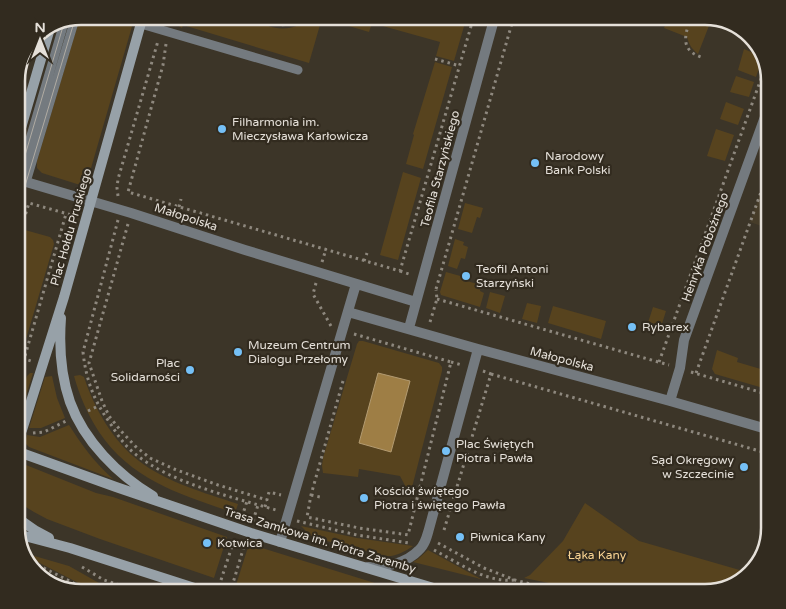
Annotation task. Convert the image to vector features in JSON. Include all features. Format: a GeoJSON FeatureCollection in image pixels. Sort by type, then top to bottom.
{"type":"FeatureCollection","features":[{"type":"Feature","properties":{"kind":"main road","name":"Plac Hołdu Pruskiego"},"geometry":{"type":"LineString","coordinates":[[25,420],[64,297],[141,25]]}},
{"type":"Feature","properties":{"kind":"main road"},"geometry":{"type":"LineString","coordinates":[[25,114],[48,36]]}},
{"type":"Feature","properties":{"kind":"main road","name":"Trasa Zamkowa im. Piotra Zaremby"},"geometry":{"type":"LineString","coordinates":[[64,297],[60,327],[62,366],[72,408],[96,446],[112,464],[143,489],[182,510]]}},
{"type":"Feature","properties":{"kind":"main road","name":"Trasa Zamkowa im. Piotra Zaremby"},"geometry":{"type":"LineString","coordinates":[[25,454],[182,510],[280,542],[423,584]]}},
{"type":"Feature","properties":{"kind":"main road"},"geometry":{"type":"LineString","coordinates":[[25,523],[46,537],[85,553]]}},
{"type":"Feature","properties":{"kind":"main road"},"geometry":{"type":"LineString","coordinates":[[26,537],[85,553],[182,584]]}},
{"type":"Feature","properties":{"kind":"street","name":"Teofila Starzyńskiego"},"geometry":{"type":"LineString","coordinates":[[409,328],[493,25]]}},
{"type":"Feature","properties":{"kind":"street","name":"Henryka Pobożnego"},"geometry":{"type":"LineString","coordinates":[[670,400],[680,368],[684,340],[761,128]]}},
{"type":"Feature","properties":{"kind":"street","name":"Plac Hołdu Pruskiego"},"geometry":{"type":"LineString","coordinates":[[25,182],[91,201]]}},
{"type":"Feature","properties":{"kind":"street","name":"Małopolska"},"geometry":{"type":"LineString","coordinates":[[91,201],[416,302]]}},
{"type":"Feature","properties":{"kind":"street"},"geometry":{"type":"LineString","coordinates":[[280,542],[356,284]]}},
{"type":"Feature","properties":{"kind":"street","name":"Małopolska"},"geometry":{"type":"LineString","coordinates":[[348,312],[670,400],[761,427]]}},
{"type":"Feature","properties":{"kind":"street"},"geometry":{"type":"LineString","coordinates":[[364,567],[381,567],[399,563],[414,555],[424,543],[478,349]]}},
{"type":"Feature","properties":{"kind":"lane"},"geometry":{"type":"LineString","coordinates":[[152,25],[164,31],[298,70]]}},
{"type":"Feature","properties":{"kind":"lane"},"geometry":{"type":"LineString","coordinates":[[25,166],[72,26]]}},
{"type":"Feature","properties":{"kind":"lane"},"geometry":{"type":"LineString","coordinates":[[25,163],[62,28]]}},
{"type":"Feature","properties":{"kind":"path"},"geometry":{"type":"LineString","coordinates":[[164,31],[163,65],[128,192],[400,271],[471,25]]}},
{"type":"Feature","properties":{"kind":"path"},"geometry":{"type":"LineString","coordinates":[[436,289],[511,25]]}},
{"type":"Feature","properties":{"kind":"path"},"geometry":{"type":"LineString","coordinates":[[688,25],[686,43],[691,52],[696,56],[704,58]]}},
{"type":"Feature","properties":{"kind":"path"},"geometry":{"type":"LineString","coordinates":[[164,31],[118,179],[118,222],[84,352],[90,389],[98,406],[124,443],[147,462],[182,480],[278,510]]}},
{"type":"Feature","properties":{"kind":"path"},"geometry":{"type":"LineString","coordinates":[[436,59],[460,66]]}},
{"type":"Feature","properties":{"kind":"path"},"geometry":{"type":"LineString","coordinates":[[659,362],[761,79]]}},
{"type":"Feature","properties":{"kind":"path"},"geometry":{"type":"LineString","coordinates":[[696,373],[761,192]]}},
{"type":"Feature","properties":{"kind":"path"},"geometry":{"type":"LineString","coordinates":[[136,194],[86,364],[110,416],[134,446],[150,458],[174,469],[267,500]]}},
{"type":"Feature","properties":{"kind":"path"},"geometry":{"type":"LineString","coordinates":[[179,207],[181,199]]}},
{"type":"Feature","properties":{"kind":"path"},"geometry":{"type":"LineString","coordinates":[[25,215],[29,202],[76,216]]}},
{"type":"Feature","properties":{"kind":"path"},"geometry":{"type":"LineString","coordinates":[[25,356],[66,214]]}},
{"type":"Feature","properties":{"kind":"path"},"geometry":{"type":"LineString","coordinates":[[321,267],[326,249]]}},
{"type":"Feature","properties":{"kind":"path"},"geometry":{"type":"LineString","coordinates":[[364,261],[366,252]]}},
{"type":"Feature","properties":{"kind":"path"},"geometry":{"type":"LineString","coordinates":[[316,282],[313,294],[331,326]]}},
{"type":"Feature","properties":{"kind":"path"},"geometry":{"type":"LineString","coordinates":[[437,299],[761,392]]}},
{"type":"Feature","properties":{"kind":"path"},"geometry":{"type":"LineString","coordinates":[[356,335],[451,362],[408,535]]}},
{"type":"Feature","properties":{"kind":"path"},"geometry":{"type":"LineString","coordinates":[[25,359],[36,363]]}},
{"type":"Feature","properties":{"kind":"path"},"geometry":{"type":"LineString","coordinates":[[78,365],[86,364]]}},
{"type":"Feature","properties":{"kind":"path"},"geometry":{"type":"LineString","coordinates":[[345,373],[311,495],[307,517],[359,528],[414,536]]}},
{"type":"Feature","properties":{"kind":"path"},"geometry":{"type":"LineString","coordinates":[[491,374],[761,451]]}},
{"type":"Feature","properties":{"kind":"path"},"geometry":{"type":"LineString","coordinates":[[25,431],[36,433],[44,432],[98,406]]}},
{"type":"Feature","properties":{"kind":"path"},"geometry":{"type":"LineString","coordinates":[[265,506],[269,492],[284,496]]}},
{"type":"Feature","properties":{"kind":"path"},"geometry":{"type":"LineString","coordinates":[[311,495],[320,496]]}},
{"type":"Feature","properties":{"kind":"path"},"geometry":{"type":"LineString","coordinates":[[242,517],[247,501]]}},
{"type":"Feature","properties":{"kind":"path"},"geometry":{"type":"LineString","coordinates":[[252,521],[258,505]]}},
{"type":"Feature","properties":{"kind":"path"},"geometry":{"type":"LineString","coordinates":[[221,580],[235,540]]}},
{"type":"Feature","properties":{"kind":"path"},"geometry":{"type":"LineString","coordinates":[[433,540],[484,568],[530,584]]}},
{"type":"Feature","properties":{"kind":"path"},"geometry":{"type":"LineString","coordinates":[[233,584],[245,543]]}},
{"type":"Feature","properties":{"kind":"path"},"geometry":{"type":"LineString","coordinates":[[77,564],[104,580],[116,584]]}},
{"type":"Feature","properties":{"kind":"path"},"geometry":{"type":"LineString","coordinates":[[41,567],[73,583]]}},
{"type":"Feature","properties":{"kind":"shaded area"},"geometry":{"type":"Polygon","coordinates":[[[761,191],[761,226],[750,222],[761,191]]]}},
{"type":"Feature","properties":{"kind":"shaded area"},"geometry":{"type":"Polygon","coordinates":[[[378,373],[410,381],[391,452],[359,443],[378,373]]]}},
{"type":"Feature","properties":{"kind":"green space"},"geometry":{"type":"Polygon","coordinates":[[[78,25],[132,25],[87,182],[82,185],[77,184],[42,173],[37,168],[37,161],[78,25]]]}},
{"type":"Feature","properties":{"kind":"green space"},"geometry":{"type":"Polygon","coordinates":[[[183,25],[265,25],[289,28],[299,25],[320,25],[309,63],[183,25]]]}},
{"type":"Feature","properties":{"kind":"green space"},"geometry":{"type":"Polygon","coordinates":[[[346,25],[371,25],[369,32],[346,25]]]}},
{"type":"Feature","properties":{"kind":"green space"},"geometry":{"type":"Polygon","coordinates":[[[379,25],[464,25],[454,61],[436,56],[440,42],[379,25]]]}},
{"type":"Feature","properties":{"kind":"green space"},"geometry":{"type":"Polygon","coordinates":[[[665,25],[709,25],[698,54],[691,47],[687,37],[664,28],[665,25]]]}},
{"type":"Feature","properties":{"kind":"green space"},"geometry":{"type":"Polygon","coordinates":[[[744,49],[753,53],[759,68],[756,77],[738,70],[744,49]]]}},
{"type":"Feature","properties":{"kind":"green space"},"geometry":{"type":"Polygon","coordinates":[[[435,62],[452,67],[423,169],[406,164],[435,62]]]}},
{"type":"Feature","properties":{"kind":"green space"},"geometry":{"type":"Polygon","coordinates":[[[736,76],[754,82],[749,97],[730,92],[736,76]]]}},
{"type":"Feature","properties":{"kind":"green space"},"geometry":{"type":"Polygon","coordinates":[[[726,102],[744,109],[738,125],[720,119],[726,102]]]}},
{"type":"Feature","properties":{"kind":"green space"},"geometry":{"type":"Polygon","coordinates":[[[716,129],[734,135],[725,161],[707,156],[716,129]]]}},
{"type":"Feature","properties":{"kind":"green space"},"geometry":{"type":"Polygon","coordinates":[[[403,172],[421,178],[398,260],[380,255],[403,172]]]}},
{"type":"Feature","properties":{"kind":"green space"},"geometry":{"type":"Polygon","coordinates":[[[465,203],[483,208],[480,218],[477,217],[472,233],[458,229],[465,203]]]}},
{"type":"Feature","properties":{"kind":"green space"},"geometry":{"type":"Polygon","coordinates":[[[25,230],[50,237],[54,244],[25,343],[25,230]]]}},
{"type":"Feature","properties":{"kind":"green space"},"geometry":{"type":"Polygon","coordinates":[[[455,239],[464,242],[463,245],[468,247],[465,259],[461,258],[457,269],[448,266],[455,239]]]}},
{"type":"Feature","properties":{"kind":"green space"},"geometry":{"type":"Polygon","coordinates":[[[446,272],[464,277],[463,280],[481,285],[480,291],[484,293],[480,307],[441,295],[440,292],[446,272]]]}},
{"type":"Feature","properties":{"kind":"green space"},"geometry":{"type":"Polygon","coordinates":[[[490,292],[505,296],[500,313],[486,308],[490,292]]]}},
{"type":"Feature","properties":{"kind":"green space"},"geometry":{"type":"Polygon","coordinates":[[[527,303],[541,306],[537,323],[522,319],[527,303]]]}},
{"type":"Feature","properties":{"kind":"green space"},"geometry":{"type":"Polygon","coordinates":[[[553,306],[606,321],[601,339],[548,323],[553,306]]]}},
{"type":"Feature","properties":{"kind":"green space"},"geometry":{"type":"Polygon","coordinates":[[[653,307],[666,311],[659,329],[647,326],[653,307]]]}},
{"type":"Feature","properties":{"kind":"green space"},"geometry":{"type":"Polygon","coordinates":[[[359,341],[439,363],[442,367],[410,495],[400,476],[359,469],[358,477],[323,473],[323,458],[359,341]]]}},
{"type":"Feature","properties":{"kind":"green space"},"geometry":{"type":"Polygon","coordinates":[[[717,350],[738,358],[737,362],[761,369],[761,387],[715,374],[712,369],[717,350]]]}},
{"type":"Feature","properties":{"kind":"green space"},"geometry":{"type":"Polygon","coordinates":[[[33,373],[25,399],[25,382],[27,376],[33,373]]]}},
{"type":"Feature","properties":{"kind":"green space"},"geometry":{"type":"Polygon","coordinates":[[[80,375],[84,377],[99,412],[113,434],[130,453],[139,461],[173,481],[238,504],[235,513],[177,492],[160,484],[127,463],[112,449],[91,418],[81,398],[74,376],[80,375]]]}},
{"type":"Feature","properties":{"kind":"green space"},"geometry":{"type":"Polygon","coordinates":[[[52,376],[57,398],[65,418],[41,428],[29,428],[45,377],[52,376]]]}},
{"type":"Feature","properties":{"kind":"green space"},"geometry":{"type":"Polygon","coordinates":[[[69,425],[89,453],[113,479],[29,447],[25,443],[27,435],[40,437],[69,425]]]}},
{"type":"Feature","properties":{"kind":"green space"},"geometry":{"type":"Polygon","coordinates":[[[25,465],[96,493],[113,497],[227,537],[214,578],[100,539],[47,519],[25,506],[25,465]]]}},
{"type":"Feature","properties":{"kind":"green space","name":"Łąka Kany"},"geometry":{"type":"Polygon","coordinates":[[[585,503],[639,541],[741,571],[723,581],[705,584],[554,584],[524,578],[530,575],[563,541],[585,503]]]}},
{"type":"Feature","properties":{"kind":"green space"},"geometry":{"type":"Polygon","coordinates":[[[301,526],[357,538],[413,546],[396,555],[385,556],[319,539],[311,536],[301,526]]]}},
{"type":"Feature","properties":{"kind":"green space"},"geometry":{"type":"Polygon","coordinates":[[[249,544],[378,584],[236,584],[249,544]]]}},
{"type":"Feature","properties":{"kind":"green space"},"geometry":{"type":"Polygon","coordinates":[[[428,550],[481,579],[413,562],[428,550]]]}},
{"type":"Feature","properties":{"kind":"green space"},"geometry":{"type":"Polygon","coordinates":[[[32,555],[69,566],[102,584],[80,584],[36,561],[32,555]]]}},
{"type":"Feature","properties":{"kind":"tram line"},"geometry":{"type":"LineString","coordinates":[[25,186],[73,25]]}},
{"type":"Feature","properties":{"kind":"tram line"},"geometry":{"type":"LineString","coordinates":[[25,155],[62,28]]}},
{"type":"Feature","properties":{"kind":"place","name":"Filharmonia im. Mieczysława Karłowicza"},"geometry":{"type":"Point","coordinates":[222,129]}},
{"type":"Feature","properties":{"kind":"place","name":"Narodowy Bank Polski"},"geometry":{"type":"Point","coordinates":[535,163]}},
{"type":"Feature","properties":{"kind":"place","name":"Teofil Antoni Starzyński"},"geometry":{"type":"Point","coordinates":[466,276]}},
{"type":"Feature","properties":{"kind":"place","name":"Rybarex"},"geometry":{"type":"Point","coordinates":[632,327]}},
{"type":"Feature","properties":{"kind":"place","name":"Muzeum Centrum Dialogu Przełomy"},"geometry":{"type":"Point","coordinates":[238,352]}},
{"type":"Feature","properties":{"kind":"place","name":"Plac Solidarności"},"geometry":{"type":"Point","coordinates":[190,370]}},
{"type":"Feature","properties":{"kind":"place","name":"Plac Świętych Piotra i Pawła"},"geometry":{"type":"Point","coordinates":[446,451]}},
{"type":"Feature","properties":{"kind":"place","name":"Sąd Okręgowy w Szczecinie"},"geometry":{"type":"Point","coordinates":[744,467]}},
{"type":"Feature","properties":{"kind":"place","name":"Kościół świętego Piotra i świętego Pawła"},"geometry":{"type":"Point","coordinates":[364,498]}},
{"type":"Feature","properties":{"kind":"place","name":"Piwnica Kany"},"geometry":{"type":"Point","coordinates":[460,537]}},
{"type":"Feature","properties":{"kind":"place","name":"Kotwica"},"geometry":{"type":"Point","coordinates":[207,543]}}]}
